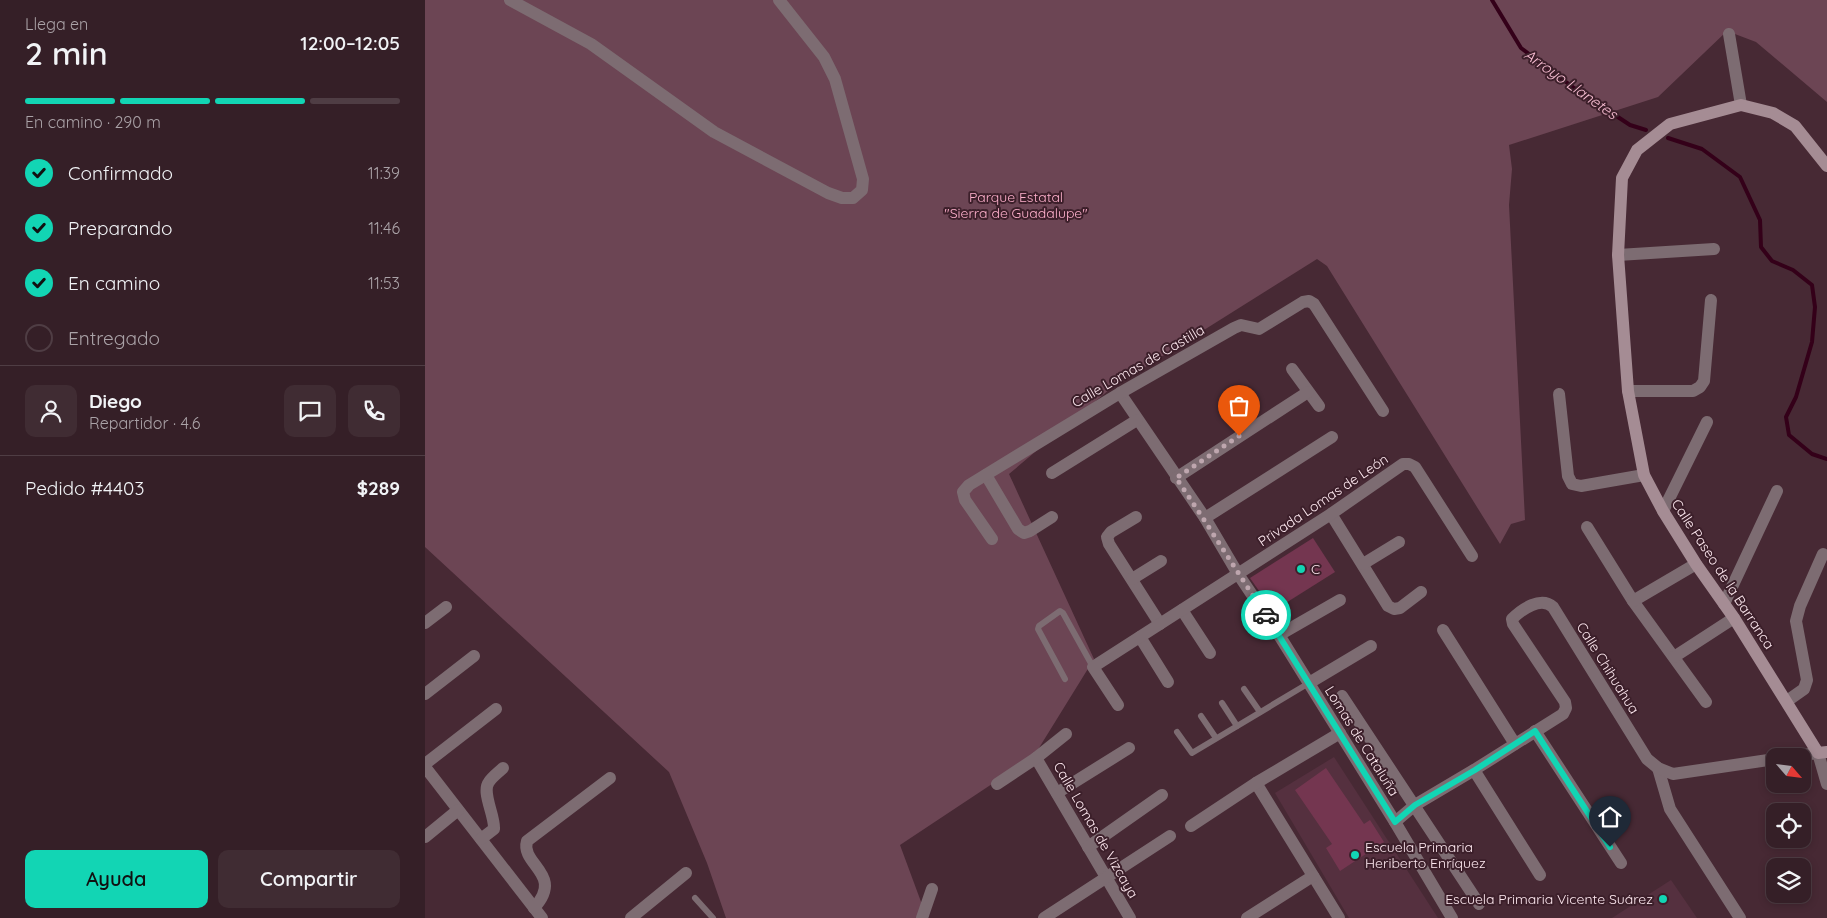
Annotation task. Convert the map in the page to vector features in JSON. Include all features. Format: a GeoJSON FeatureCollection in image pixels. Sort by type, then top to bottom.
{"type":"FeatureCollection","features":[{"type":"Feature","properties":{"kind":"street"},"geometry":{"type":"LineString","coordinates":[[510,0],[591,44],[714,132],[828,193],[842,198],[853,198],[862,190],[863,179],[835,79],[824,57],[779,0]]}},
{"type":"Feature","properties":{"kind":"street"},"geometry":{"type":"LineString","coordinates":[[1729,34],[1741,106]]}},
{"type":"Feature","properties":{"kind":"street","name":"Calle Paseo de la Barranca"},"geometry":{"type":"LineString","coordinates":[[1823,752],[1696,564],[1663,511],[1644,475],[1628,391],[1618,255],[1622,178],[1637,150],[1670,124],[1741,106],[1773,113],[1795,126],[1827,166]]}},
{"type":"Feature","properties":{"kind":"street"},"geometry":{"type":"LineString","coordinates":[[1618,255],[1714,250]]}},
{"type":"Feature","properties":{"kind":"street"},"geometry":{"type":"LineString","coordinates":[[1628,391],[1693,391],[1700,387],[1704,381],[1711,300]]}},
{"type":"Feature","properties":{"kind":"street","name":"Calle Lomas de Castilla"},"geometry":{"type":"LineString","coordinates":[[992,539],[965,500],[963,492],[969,485],[1120,393],[1234,328],[1241,325],[1259,329],[1303,302],[1309,301],[1314,304],[1383,411]]}},
{"type":"Feature","properties":{"kind":"street"},"geometry":{"type":"LineString","coordinates":[[1293,369],[1319,406]]}},
{"type":"Feature","properties":{"kind":"street"},"geometry":{"type":"LineString","coordinates":[[1176,478],[1308,392]]}},
{"type":"Feature","properties":{"kind":"street","name":"Lomas de Cataluña"},"geometry":{"type":"LineString","coordinates":[[1120,393],[1205,518],[1238,574],[1279,635],[1452,918]]}},
{"type":"Feature","properties":{"kind":"street"},"geometry":{"type":"LineString","coordinates":[[1559,394],[1568,476],[1572,484],[1581,486],[1644,475]]}},
{"type":"Feature","properties":{"kind":"street"},"geometry":{"type":"LineString","coordinates":[[1052,473],[1137,420]]}},
{"type":"Feature","properties":{"kind":"street"},"geometry":{"type":"LineString","coordinates":[[1663,511],[1707,422]]}},
{"type":"Feature","properties":{"kind":"street"},"geometry":{"type":"LineString","coordinates":[[1205,518],[1332,437]]}},
{"type":"Feature","properties":{"kind":"street","name":"Privada Lomas de León"},"geometry":{"type":"LineString","coordinates":[[1093,667],[1331,514],[1403,464],[1415,467],[1473,556]]}},
{"type":"Feature","properties":{"kind":"street"},"geometry":{"type":"LineString","coordinates":[[986,475],[1018,529],[1024,533],[1052,517]]}},
{"type":"Feature","properties":{"kind":"street"},"geometry":{"type":"LineString","coordinates":[[1724,604],[1777,490]]}},
{"type":"Feature","properties":{"kind":"street"},"geometry":{"type":"LineString","coordinates":[[1331,514],[1388,606],[1394,609],[1400,608],[1421,592]]}},
{"type":"Feature","properties":{"kind":"street"},"geometry":{"type":"LineString","coordinates":[[1136,517],[1111,532],[1107,537],[1109,544],[1159,624]]}},
{"type":"Feature","properties":{"kind":"street"},"geometry":{"type":"LineString","coordinates":[[1587,527],[1633,601],[1706,702]]}},
{"type":"Feature","properties":{"kind":"street"},"geometry":{"type":"LineString","coordinates":[[1363,564],[1399,542]]}},
{"type":"Feature","properties":{"kind":"street"},"geometry":{"type":"LineString","coordinates":[[1787,701],[1804,689],[1807,680],[1796,621],[1800,606],[1823,554]]}},
{"type":"Feature","properties":{"kind":"street"},"geometry":{"type":"LineString","coordinates":[[1132,579],[1161,560]]}},
{"type":"Feature","properties":{"kind":"street"},"geometry":{"type":"LineString","coordinates":[[1633,601],[1696,564]]}},
{"type":"Feature","properties":{"kind":"street"},"geometry":{"type":"LineString","coordinates":[[1279,635],[1340,600]]}},
{"type":"Feature","properties":{"kind":"street","name":"Calle Chihuahua"},"geometry":{"type":"LineString","coordinates":[[1535,731],[1563,714],[1566,708],[1565,702],[1513,624],[1512,619],[1516,614],[1540,602],[1548,602],[1553,607],[1647,759],[1658,768],[1673,774],[1766,760]]}},
{"type":"Feature","properties":{"kind":"street"},"geometry":{"type":"LineString","coordinates":[[426,621],[445,607]]}},
{"type":"Feature","properties":{"kind":"street"},"geometry":{"type":"LineString","coordinates":[[1182,610],[1209,653]]}},
{"type":"Feature","properties":{"kind":"street"},"geometry":{"type":"LineString","coordinates":[[1673,657],[1734,618]]}},
{"type":"Feature","properties":{"kind":"street"},"geometry":{"type":"LineString","coordinates":[[1443,630],[1515,744]]}},
{"type":"Feature","properties":{"kind":"street"},"geometry":{"type":"LineString","coordinates":[[1140,637],[1169,682]]}},
{"type":"Feature","properties":{"kind":"street","name":"Lomas de Cataluña"},"geometry":{"type":"LineString","coordinates":[[1309,683],[1371,646]]}},
{"type":"Feature","properties":{"kind":"street"},"geometry":{"type":"LineString","coordinates":[[425,694],[474,656]]}},
{"type":"Feature","properties":{"kind":"street"},"geometry":{"type":"LineString","coordinates":[[1093,667],[1117,705]]}},
{"type":"Feature","properties":{"kind":"street"},"geometry":{"type":"LineString","coordinates":[[1342,696],[1479,904]]}},
{"type":"Feature","properties":{"kind":"street"},"geometry":{"type":"LineString","coordinates":[[496,709],[425,766],[538,913]]}},
{"type":"Feature","properties":{"kind":"street"},"geometry":{"type":"LineString","coordinates":[[1395,822],[1415,805],[1475,770],[1535,731],[1621,864]]}},
{"type":"Feature","properties":{"kind":"street"},"geometry":{"type":"LineString","coordinates":[[1191,826],[1256,783],[1340,733]]}},
{"type":"Feature","properties":{"kind":"street","name":"Calle Lomas de Vizcaya"},"geometry":{"type":"LineString","coordinates":[[997,784],[1036,758],[1066,734]]}},
{"type":"Feature","properties":{"kind":"street"},"geometry":{"type":"LineString","coordinates":[[1057,793],[1129,748]]}},
{"type":"Feature","properties":{"kind":"street"},"geometry":{"type":"LineString","coordinates":[[1823,752],[1827,784]]}},
{"type":"Feature","properties":{"kind":"street","name":"Calle Lomas de Vizcaya"},"geometry":{"type":"LineString","coordinates":[[1036,758],[1130,918]]}},
{"type":"Feature","properties":{"kind":"street"},"geometry":{"type":"LineString","coordinates":[[481,839],[494,829],[495,820],[485,790],[488,783],[503,768]]}},
{"type":"Feature","properties":{"kind":"street"},"geometry":{"type":"LineString","coordinates":[[1658,768],[1670,809],[1740,918]]}},
{"type":"Feature","properties":{"kind":"street"},"geometry":{"type":"LineString","coordinates":[[1475,770],[1540,875]]}},
{"type":"Feature","properties":{"kind":"street"},"geometry":{"type":"LineString","coordinates":[[538,913],[543,898],[545,878],[527,853],[525,847],[527,841],[610,778]]}},
{"type":"Feature","properties":{"kind":"street"},"geometry":{"type":"LineString","coordinates":[[1256,783],[1339,918]]}},
{"type":"Feature","properties":{"kind":"street"},"geometry":{"type":"LineString","coordinates":[[1088,847],[1162,795]]}},
{"type":"Feature","properties":{"kind":"street"},"geometry":{"type":"LineString","coordinates":[[425,837],[459,810]]}},
{"type":"Feature","properties":{"kind":"street"},"geometry":{"type":"LineString","coordinates":[[1043,918],[1170,836]]}},
{"type":"Feature","properties":{"kind":"street"},"geometry":{"type":"LineString","coordinates":[[631,918],[686,874]]}},
{"type":"Feature","properties":{"kind":"street"},"geometry":{"type":"LineString","coordinates":[[1247,918],[1313,876]]}},
{"type":"Feature","properties":{"kind":"street"},"geometry":{"type":"LineString","coordinates":[[922,918],[932,889]]}},
{"type":"Feature","properties":{"kind":"lane"},"geometry":{"type":"LineString","coordinates":[[1065,679],[1037,629],[1060,612],[1063,613],[1093,667]]}},
{"type":"Feature","properties":{"kind":"lane","name":"Lomas de Cataluña"},"geometry":{"type":"LineString","coordinates":[[1177,732],[1192,752],[1309,683]]}},
{"type":"Feature","properties":{"kind":"lane"},"geometry":{"type":"LineString","coordinates":[[1244,689],[1260,712]]}},
{"type":"Feature","properties":{"kind":"lane"},"geometry":{"type":"LineString","coordinates":[[1222,703],[1237,726]]}},
{"type":"Feature","properties":{"kind":"lane"},"geometry":{"type":"LineString","coordinates":[[1201,716],[1216,738]]}},
{"type":"Feature","properties":{"kind":"lane"},"geometry":{"type":"LineString","coordinates":[[695,898],[713,918]]}},
{"type":"Feature","properties":{"kind":"shaded area","name":"Escuela Primaria Heriberto Enríquez"},"geometry":{"type":"Polygon","coordinates":[[[1334,757],[1438,918],[1349,918],[1275,793],[1334,757]]]}},
{"type":"Feature","properties":{"kind":"shaded area","name":"Escuela Primaria Vicente Suárez"},"geometry":{"type":"Polygon","coordinates":[[[1671,880],[1697,918],[1612,918],[1671,880]]]}},
{"type":"Feature","properties":{"kind":"green space","name":"Parque Estatal \"Sierra de Guadalupe\""},"geometry":{"type":"Polygon","coordinates":[[[425,0],[1827,0],[1827,102],[1756,42],[1727,31],[1658,97],[1509,145],[1512,169],[1509,205],[1525,520],[1511,524],[1500,544],[1327,266],[1317,259],[1110,389],[1009,474],[1094,659],[1034,756],[900,845],[927,918],[726,918],[707,863],[669,772],[425,547],[425,0]]]}},
{"type":"Feature","properties":{"kind":"building"},"geometry":{"type":"Polygon","coordinates":[[[1313,538],[1335,572],[1273,611],[1250,578],[1313,538]]]}},
{"type":"Feature","properties":{"kind":"building"},"geometry":{"type":"Polygon","coordinates":[[[1326,768],[1364,824],[1370,820],[1384,842],[1340,871],[1326,848],[1332,844],[1295,790],[1326,768]]]}},
{"type":"Feature","properties":{"kind":"waterway","name":"Arroyo Llanetes"},"geometry":{"type":"LineString","coordinates":[[1492,0],[1521,48],[1574,88],[1630,125],[1646,130]]}},
{"type":"Feature","properties":{"kind":"waterway","name":"Arroyo Llanetes"},"geometry":{"type":"LineString","coordinates":[[1668,138],[1702,149],[1740,177],[1760,220],[1761,247],[1772,261],[1793,270],[1812,285],[1815,307],[1812,342],[1796,397],[1786,417],[1789,435],[1812,454],[1827,459]]}},
{"type":"Feature","properties":{"kind":"way so far"},"geometry":{"type":"LineString","coordinates":[[1239,436],[1176,478],[1205,518],[1238,574],[1266,615]]}},
{"type":"Feature","properties":{"kind":"place","name":"C"},"geometry":{"type":"Point","coordinates":[1301,569]}},
{"type":"Feature","properties":{"kind":"place","name":"Escuela Primaria Heriberto Enríquez"},"geometry":{"type":"Point","coordinates":[1355,855]}},
{"type":"Feature","properties":{"kind":"place","name":"Escuela Primaria Vicente Suárez"},"geometry":{"type":"Point","coordinates":[1663,899]}},
{"type":"Feature","properties":{"kind":"route"},"geometry":{"type":"LineString","coordinates":[[1266,615],[1395,822],[1415,805],[1475,770],[1535,731],[1610,847]]}}]}
